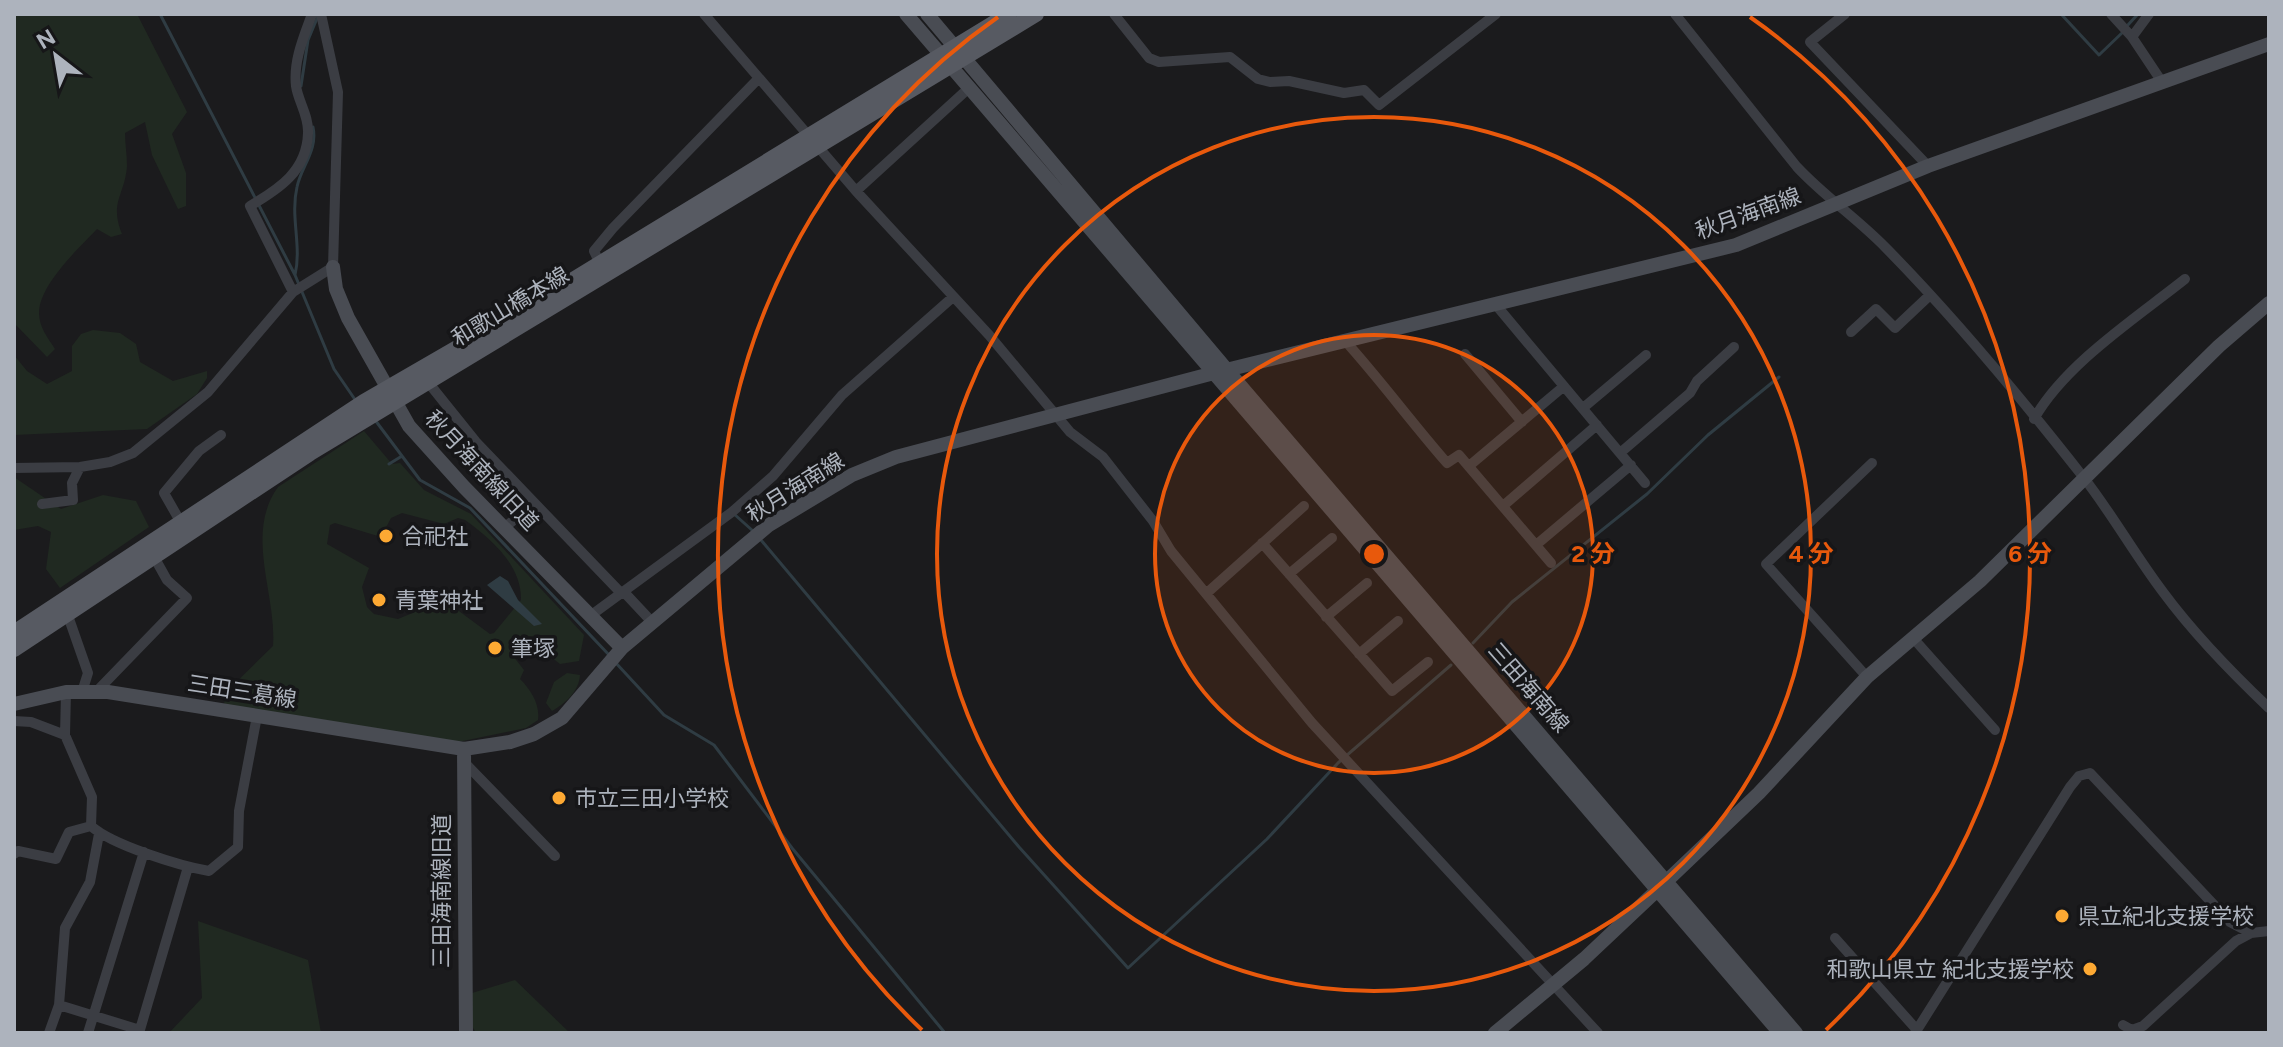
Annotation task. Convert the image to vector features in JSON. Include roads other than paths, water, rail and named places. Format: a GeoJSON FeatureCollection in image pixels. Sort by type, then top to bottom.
{"type":"FeatureCollection","features":[{"type":"Feature","properties":{"kind":"main road"},"geometry":{"type":"LineString","coordinates":[[906,14],[952,56],[1220,372]]}},
{"type":"Feature","properties":{"kind":"main road"},"geometry":{"type":"LineString","coordinates":[[927,14],[970,87],[1220,372]]}},
{"type":"Feature","properties":{"kind":"main road","name":"和歌山橋本線"},"geometry":{"type":"LineString","coordinates":[[14,633],[180,521],[814,142],[952,56],[1009,14]]}},
{"type":"Feature","properties":{"kind":"main road","name":"和歌山橋本線"},"geometry":{"type":"LineString","coordinates":[[952,56],[1036,14]]}},
{"type":"Feature","properties":{"kind":"main road","name":"秋月海南線"},"geometry":{"type":"LineString","coordinates":[[464,756],[549,727],[571,708],[615,655],[769,525],[852,475],[896,457],[1220,372],[1736,245],[1928,166],[2269,44]]}},
{"type":"Feature","properties":{"kind":"main road","name":"秋月海南線旧道"},"geometry":{"type":"LineString","coordinates":[[333,267],[336,289],[348,318],[390,395],[429,450],[590,616],[615,655]]}},
{"type":"Feature","properties":{"kind":"main road","name":"和歌山橋本線"},"geometry":{"type":"LineString","coordinates":[[390,395],[427,381],[603,269]]}},
{"type":"Feature","properties":{"kind":"main road"},"geometry":{"type":"LineString","coordinates":[[1495,1033],[1662,886],[1759,793],[1867,677],[1980,581],[2269,303]]}},
{"type":"Feature","properties":{"kind":"main road","name":"三田海南線"},"geometry":{"type":"LineString","coordinates":[[1220,372],[1662,886],[1796,1033]]}},
{"type":"Feature","properties":{"kind":"main road","name":"和歌山橋本線"},"geometry":{"type":"LineString","coordinates":[[14,649],[363,412]]}},
{"type":"Feature","properties":{"kind":"main road","name":"三田三葛線"},"geometry":{"type":"LineString","coordinates":[[14,704],[66,692],[89,692],[257,716],[464,756]]}},
{"type":"Feature","properties":{"kind":"main road","name":"三田海南線旧道"},"geometry":{"type":"LineString","coordinates":[[464,756],[466,1033]]}},
{"type":"Feature","properties":{"kind":"main road","name":"三田海南線"},"geometry":{"type":"LineString","coordinates":[[1662,886],[1780,1033]]}},
{"type":"Feature","properties":{"kind":"street"},"geometry":{"type":"LineString","coordinates":[[704,14],[1070,432],[1103,457],[1153,521],[1171,551],[1208,592],[1312,723],[1598,1033]]}},
{"type":"Feature","properties":{"kind":"street"},"geometry":{"type":"LineString","coordinates":[[1114,14],[1149,58],[1159,62],[1230,57],[1258,79],[1344,93],[1364,90],[1379,105],[1496,14]]}},
{"type":"Feature","properties":{"kind":"street"},"geometry":{"type":"LineString","coordinates":[[1675,14],[1751,104],[1797,167],[1833,203],[1857,219],[1930,295],[2084,478],[2163,593],[2219,661],[2269,708]]}},
{"type":"Feature","properties":{"kind":"street"},"geometry":{"type":"LineString","coordinates":[[1845,14],[1810,42],[1928,166]]}},
{"type":"Feature","properties":{"kind":"street"},"geometry":{"type":"LineString","coordinates":[[2111,14],[2132,37],[2162,82]]}},
{"type":"Feature","properties":{"kind":"street"},"geometry":{"type":"LineString","coordinates":[[2132,37],[2149,14]]}},
{"type":"Feature","properties":{"kind":"street"},"geometry":{"type":"LineString","coordinates":[[295,291],[250,206],[290,181],[305,150],[308,133],[296,86],[300,47],[319,16]]}},
{"type":"Feature","properties":{"kind":"street","name":"秋月海南線旧道"},"geometry":{"type":"LineString","coordinates":[[319,16],[338,92],[333,267]]}},
{"type":"Feature","properties":{"kind":"street"},"geometry":{"type":"LineString","coordinates":[[603,269],[594,251],[758,79]]}},
{"type":"Feature","properties":{"kind":"street"},"geometry":{"type":"LineString","coordinates":[[856,191],[970,87]]}},
{"type":"Feature","properties":{"kind":"street"},"geometry":{"type":"LineString","coordinates":[[14,468],[80,467],[110,462],[133,453],[208,392],[295,291],[333,267]]}},
{"type":"Feature","properties":{"kind":"street"},"geometry":{"type":"LineString","coordinates":[[2034,419],[2045,399],[2185,279]]}},
{"type":"Feature","properties":{"kind":"street"},"geometry":{"type":"LineString","coordinates":[[1851,332],[1876,309],[1895,328],[1930,295]]}},
{"type":"Feature","properties":{"kind":"street"},"geometry":{"type":"LineString","coordinates":[[590,616],[646,577],[773,476],[842,395],[953,297]]}},
{"type":"Feature","properties":{"kind":"street"},"geometry":{"type":"LineString","coordinates":[[1496,305],[1645,483]]}},
{"type":"Feature","properties":{"kind":"street"},"geometry":{"type":"LineString","coordinates":[[1347,343],[1402,405],[1412,423],[1447,463],[1459,455],[1551,563]]}},
{"type":"Feature","properties":{"kind":"street"},"geometry":{"type":"LineString","coordinates":[[1620,453],[1690,393],[1697,381],[1734,347]]}},
{"type":"Feature","properties":{"kind":"street"},"geometry":{"type":"LineString","coordinates":[[1465,354],[1522,422]]}},
{"type":"Feature","properties":{"kind":"street"},"geometry":{"type":"LineString","coordinates":[[1583,408],[1646,355]]}},
{"type":"Feature","properties":{"kind":"street"},"geometry":{"type":"LineString","coordinates":[[427,381],[533,504],[652,622]]}},
{"type":"Feature","properties":{"kind":"street"},"geometry":{"type":"LineString","coordinates":[[1469,466],[1563,387]]}},
{"type":"Feature","properties":{"kind":"street"},"geometry":{"type":"LineString","coordinates":[[1503,506],[1597,425]]}},
{"type":"Feature","properties":{"kind":"street"},"geometry":{"type":"LineString","coordinates":[[180,521],[164,493],[199,451],[221,435]]}},
{"type":"Feature","properties":{"kind":"street"},"geometry":{"type":"LineString","coordinates":[[1867,677],[1766,564],[1872,463]]}},
{"type":"Feature","properties":{"kind":"street"},"geometry":{"type":"LineString","coordinates":[[1536,545],[1631,465]]}},
{"type":"Feature","properties":{"kind":"street"},"geometry":{"type":"LineString","coordinates":[[42,504],[73,500],[72,483],[80,467]]}},
{"type":"Feature","properties":{"kind":"street"},"geometry":{"type":"LineString","coordinates":[[504,528],[533,504]]}},
{"type":"Feature","properties":{"kind":"street"},"geometry":{"type":"LineString","coordinates":[[1208,592],[1304,506]]}},
{"type":"Feature","properties":{"kind":"street"},"geometry":{"type":"LineString","coordinates":[[1289,574],[1332,538]]}},
{"type":"Feature","properties":{"kind":"street"},"geometry":{"type":"LineString","coordinates":[[1262,543],[1392,691],[1428,662]]}},
{"type":"Feature","properties":{"kind":"street"},"geometry":{"type":"LineString","coordinates":[[89,692],[187,598],[167,580],[153,555]]}},
{"type":"Feature","properties":{"kind":"street"},"geometry":{"type":"LineString","coordinates":[[1326,617],[1367,583]]}},
{"type":"Feature","properties":{"kind":"street"},"geometry":{"type":"LineString","coordinates":[[67,613],[88,673],[89,692]]}},
{"type":"Feature","properties":{"kind":"street"},"geometry":{"type":"LineString","coordinates":[[1359,654],[1398,621]]}},
{"type":"Feature","properties":{"kind":"street"},"geometry":{"type":"LineString","coordinates":[[1913,638],[1995,730]]}},
{"type":"Feature","properties":{"kind":"street"},"geometry":{"type":"LineString","coordinates":[[49,1033],[59,1005],[65,928],[90,882],[95,830],[92,797],[65,735],[66,692]]}},
{"type":"Feature","properties":{"kind":"street"},"geometry":{"type":"LineString","coordinates":[[14,854],[18,851],[56,859],[69,832],[95,830],[144,852],[209,871],[238,847],[239,811],[257,716]]}},
{"type":"Feature","properties":{"kind":"street"},"geometry":{"type":"LineString","coordinates":[[14,721],[31,722],[65,735]]}},
{"type":"Feature","properties":{"kind":"street"},"geometry":{"type":"LineString","coordinates":[[464,756],[555,856]]}},
{"type":"Feature","properties":{"kind":"street"},"geometry":{"type":"LineString","coordinates":[[1835,938],[1916,1031],[2070,787],[2079,776],[2090,773],[2230,922],[2251,933]]}},
{"type":"Feature","properties":{"kind":"street"},"geometry":{"type":"LineString","coordinates":[[88,1033],[144,852]]}},
{"type":"Feature","properties":{"kind":"street"},"geometry":{"type":"LineString","coordinates":[[59,1005],[140,1031],[188,867]]}},
{"type":"Feature","properties":{"kind":"street"},"geometry":{"type":"LineString","coordinates":[[2123,1025],[2132,1030],[2143,1026],[2221,952],[2251,933],[2269,931]]}},
{"type":"Feature","properties":{"kind":"waterway"},"geometry":{"type":"LineString","coordinates":[[160,14],[295,275],[334,369],[356,401]]}},
{"type":"Feature","properties":{"kind":"waterway"},"geometry":{"type":"LineString","coordinates":[[2061,14],[2099,55],[2123,32]]}},
{"type":"Feature","properties":{"kind":"waterway"},"geometry":{"type":"LineString","coordinates":[[2127,26],[2138,14]]}},
{"type":"Feature","properties":{"kind":"waterway"},"geometry":{"type":"LineString","coordinates":[[301,86],[308,40],[318,16]]}},
{"type":"Feature","properties":{"kind":"waterway"},"geometry":{"type":"LineString","coordinates":[[295,275],[295,198],[313,143],[313,127]]}},
{"type":"Feature","properties":{"kind":"waterway"},"geometry":{"type":"LineString","coordinates":[[1473,643],[1512,602],[1647,494],[1708,435],[1779,377]]}},
{"type":"Feature","properties":{"kind":"waterway"},"geometry":{"type":"LineString","coordinates":[[375,420],[420,480],[470,508],[610,656]]}},
{"type":"Feature","properties":{"kind":"waterway"},"geometry":{"type":"LineString","coordinates":[[389,464],[402,456]]}},
{"type":"Feature","properties":{"kind":"waterway"},"geometry":{"type":"LineString","coordinates":[[734,514],[753,531]]}},
{"type":"Feature","properties":{"kind":"waterway"},"geometry":{"type":"LineString","coordinates":[[761,540],[1019,847],[1128,968],[1267,839],[1338,763],[1451,665]]}},
{"type":"Feature","properties":{"kind":"waterway"},"geometry":{"type":"LineString","coordinates":[[615,662],[664,715],[714,745],[792,848],[945,1033]]}},
{"type":"Feature","properties":{"kind":"place","name":"合祀社"},"geometry":{"type":"Point","coordinates":[386,536]}},
{"type":"Feature","properties":{"kind":"place","name":"青葉神社"},"geometry":{"type":"Point","coordinates":[379,600]}},
{"type":"Feature","properties":{"kind":"place","name":"筆塚"},"geometry":{"type":"Point","coordinates":[495,648]}},
{"type":"Feature","properties":{"kind":"place","name":"市立三田小学校"},"geometry":{"type":"Point","coordinates":[559,798]}},
{"type":"Feature","properties":{"kind":"place","name":"県立紀北支援学校"},"geometry":{"type":"Point","coordinates":[2062,916]}},
{"type":"Feature","properties":{"kind":"place","name":"和歌山県立 紀北支援学校"},"geometry":{"type":"Point","coordinates":[2090,969]}}]}
